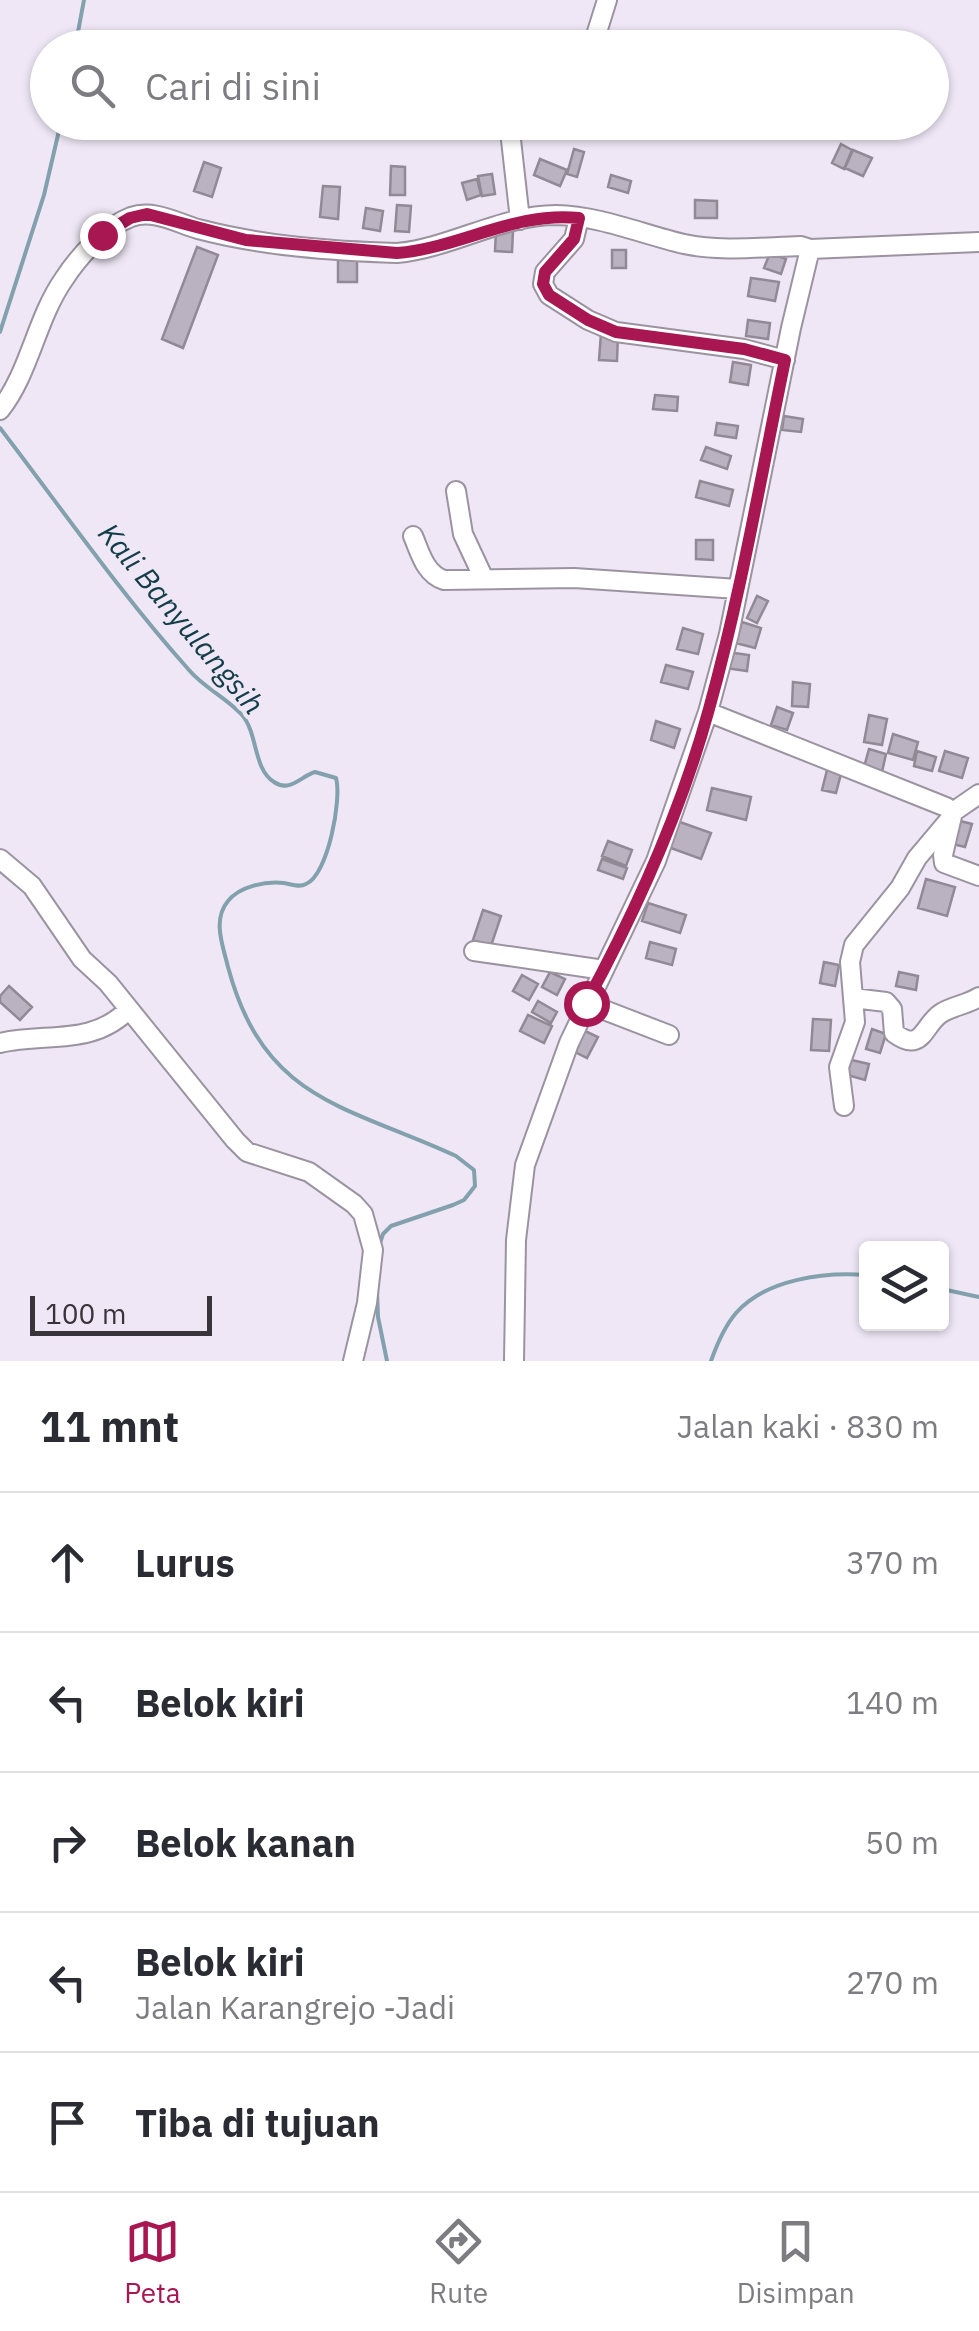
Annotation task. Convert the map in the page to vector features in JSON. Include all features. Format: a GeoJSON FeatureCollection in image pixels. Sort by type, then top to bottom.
{"type":"FeatureCollection","features":[{"type":"Feature","properties":{"kind":"street"},"geometry":{"type":"LineString","coordinates":[[598,30],[607,0]]}},
{"type":"Feature","properties":{"kind":"street"},"geometry":{"type":"LineString","coordinates":[[512,140],[520,220]]}},
{"type":"Feature","properties":{"kind":"street"},"geometry":{"type":"LineString","coordinates":[[1,409],[18,381],[50,302],[65,276],[102,235],[130,218],[147,214],[246,240],[397,253],[418,251],[520,220],[554,215],[712,247],[810,249],[979,242]]}},
{"type":"Feature","properties":{"kind":"street"},"geometry":{"type":"LineString","coordinates":[[579,218],[574,239],[545,272],[543,284],[549,295],[588,320],[616,332],[744,349],[785,360]]}},
{"type":"Feature","properties":{"kind":"street"},"geometry":{"type":"LineString","coordinates":[[514,1356],[520,1187],[536,1130],[586,1003],[656,862],[708,712],[810,249]]}},
{"type":"Feature","properties":{"kind":"street"},"geometry":{"type":"LineString","coordinates":[[456,491],[462,534],[484,579]]}},
{"type":"Feature","properties":{"kind":"street"},"geometry":{"type":"LineString","coordinates":[[413,536],[434,576],[444,580],[574,578],[738,589]]}},
{"type":"Feature","properties":{"kind":"street"},"geometry":{"type":"LineString","coordinates":[[708,712],[889,782],[951,816]]}},
{"type":"Feature","properties":{"kind":"street"},"geometry":{"type":"LineString","coordinates":[[844,1106],[840,1067],[855,1022],[850,962],[854,946],[951,816],[979,794]]}},
{"type":"Feature","properties":{"kind":"street"},"geometry":{"type":"LineString","coordinates":[[951,816],[944,863],[979,876]]}},
{"type":"Feature","properties":{"kind":"street"},"geometry":{"type":"LineString","coordinates":[[0,859],[32,886],[71,946],[108,982],[248,1152],[309,1172],[362,1214],[373,1250],[367,1303],[354,1361]]}},
{"type":"Feature","properties":{"kind":"street"},"geometry":{"type":"LineString","coordinates":[[474,951],[604,970]]}},
{"type":"Feature","properties":{"kind":"street"},"geometry":{"type":"LineString","coordinates":[[853,998],[886,1002],[892,1009],[894,1033],[909,1040],[924,1036],[943,1012],[979,997]]}},
{"type":"Feature","properties":{"kind":"street"},"geometry":{"type":"LineString","coordinates":[[586,1003],[669,1035]]}},
{"type":"Feature","properties":{"kind":"street"},"geometry":{"type":"LineString","coordinates":[[0,1043],[81,1036],[118,1020],[129,1010]]}},
{"type":"Feature","properties":{"kind":"building"},"geometry":{"type":"Polygon","coordinates":[[[841,144],[852,150],[844,169],[832,163],[841,144]]]}},
{"type":"Feature","properties":{"kind":"building"},"geometry":{"type":"Polygon","coordinates":[[[574,149],[584,152],[577,177],[567,174],[574,149]]]}},
{"type":"Feature","properties":{"kind":"building"},"geometry":{"type":"Polygon","coordinates":[[[853,150],[872,158],[863,176],[845,168],[853,150]]]}},
{"type":"Feature","properties":{"kind":"building"},"geometry":{"type":"Polygon","coordinates":[[[540,159],[567,170],[560,186],[534,175],[540,159]]]}},
{"type":"Feature","properties":{"kind":"building"},"geometry":{"type":"Polygon","coordinates":[[[204,162],[221,168],[212,197],[194,191],[204,162]]]}},
{"type":"Feature","properties":{"kind":"building"},"geometry":{"type":"Polygon","coordinates":[[[391,166],[405,167],[405,195],[390,195],[391,166]]]}},
{"type":"Feature","properties":{"kind":"building"},"geometry":{"type":"Polygon","coordinates":[[[492,174],[495,194],[482,196],[478,176],[492,174]]]}},
{"type":"Feature","properties":{"kind":"building"},"geometry":{"type":"Polygon","coordinates":[[[611,175],[631,181],[628,193],[608,187],[611,175]]]}},
{"type":"Feature","properties":{"kind":"building"},"geometry":{"type":"Polygon","coordinates":[[[477,179],[481,195],[467,200],[462,183],[477,179]]]}},
{"type":"Feature","properties":{"kind":"building"},"geometry":{"type":"Polygon","coordinates":[[[323,186],[340,187],[338,219],[320,217],[323,186]]]}},
{"type":"Feature","properties":{"kind":"building"},"geometry":{"type":"Polygon","coordinates":[[[695,200],[717,201],[717,218],[695,218],[695,200]]]}},
{"type":"Feature","properties":{"kind":"building"},"geometry":{"type":"Polygon","coordinates":[[[397,205],[411,206],[409,232],[395,231],[397,205]]]}},
{"type":"Feature","properties":{"kind":"building"},"geometry":{"type":"Polygon","coordinates":[[[366,208],[383,211],[380,231],[363,228],[366,208]]]}},
{"type":"Feature","properties":{"kind":"building"},"geometry":{"type":"Polygon","coordinates":[[[496,230],[513,231],[512,252],[495,251],[496,230]]]}},
{"type":"Feature","properties":{"kind":"building"},"geometry":{"type":"Polygon","coordinates":[[[197,247],[218,255],[183,348],[162,339],[197,247]]]}},
{"type":"Feature","properties":{"kind":"building"},"geometry":{"type":"Polygon","coordinates":[[[612,250],[626,250],[626,268],[612,268],[612,250]]]}},
{"type":"Feature","properties":{"kind":"building"},"geometry":{"type":"Polygon","coordinates":[[[770,253],[786,259],[781,274],[764,268],[770,253]]]}},
{"type":"Feature","properties":{"kind":"building"},"geometry":{"type":"Polygon","coordinates":[[[338,255],[357,255],[357,282],[338,282],[338,255]]]}},
{"type":"Feature","properties":{"kind":"building"},"geometry":{"type":"Polygon","coordinates":[[[751,278],[779,282],[775,301],[748,296],[751,278]]]}},
{"type":"Feature","properties":{"kind":"building"},"geometry":{"type":"Polygon","coordinates":[[[748,320],[770,323],[768,339],[746,336],[748,320]]]}},
{"type":"Feature","properties":{"kind":"building"},"geometry":{"type":"Polygon","coordinates":[[[601,333],[618,334],[617,361],[599,360],[601,333]]]}},
{"type":"Feature","properties":{"kind":"building"},"geometry":{"type":"Polygon","coordinates":[[[733,362],[751,365],[748,385],[730,382],[733,362]]]}},
{"type":"Feature","properties":{"kind":"building"},"geometry":{"type":"Polygon","coordinates":[[[655,395],[678,397],[677,411],[653,409],[655,395]]]}},
{"type":"Feature","properties":{"kind":"building"},"geometry":{"type":"Polygon","coordinates":[[[784,416],[803,419],[801,432],[782,430],[784,416]]]}},
{"type":"Feature","properties":{"kind":"building"},"geometry":{"type":"Polygon","coordinates":[[[717,423],[738,426],[736,438],[715,435],[717,423]]]}},
{"type":"Feature","properties":{"kind":"building"},"geometry":{"type":"Polygon","coordinates":[[[706,447],[731,456],[727,469],[701,460],[706,447]]]}},
{"type":"Feature","properties":{"kind":"building"},"geometry":{"type":"Polygon","coordinates":[[[700,481],[733,490],[729,506],[696,497],[700,481]]]}},
{"type":"Feature","properties":{"kind":"building"},"geometry":{"type":"Polygon","coordinates":[[[696,540],[713,540],[713,560],[696,559],[696,540]]]}},
{"type":"Feature","properties":{"kind":"building"},"geometry":{"type":"Polygon","coordinates":[[[757,596],[768,601],[757,623],[747,618],[757,596]]]}},
{"type":"Feature","properties":{"kind":"building"},"geometry":{"type":"Polygon","coordinates":[[[742,622],[761,628],[755,648],[736,643],[742,622]]]}},
{"type":"Feature","properties":{"kind":"building"},"geometry":{"type":"Polygon","coordinates":[[[683,628],[703,634],[698,654],[677,649],[683,628]]]}},
{"type":"Feature","properties":{"kind":"building"},"geometry":{"type":"Polygon","coordinates":[[[727,652],[749,655],[747,671],[725,668],[727,652]]]}},
{"type":"Feature","properties":{"kind":"building"},"geometry":{"type":"Polygon","coordinates":[[[666,665],[693,672],[688,689],[661,682],[666,665]]]}},
{"type":"Feature","properties":{"kind":"building"},"geometry":{"type":"Polygon","coordinates":[[[793,682],[810,684],[808,707],[792,706],[793,682]]]}},
{"type":"Feature","properties":{"kind":"building"},"geometry":{"type":"Polygon","coordinates":[[[777,707],[793,713],[787,730],[771,725],[777,707]]]}},
{"type":"Feature","properties":{"kind":"building"},"geometry":{"type":"Polygon","coordinates":[[[869,715],[887,719],[882,745],[864,742],[869,715]]]}},
{"type":"Feature","properties":{"kind":"building"},"geometry":{"type":"Polygon","coordinates":[[[656,721],[680,729],[674,748],[651,740],[656,721]]]}},
{"type":"Feature","properties":{"kind":"building"},"geometry":{"type":"Polygon","coordinates":[[[893,734],[918,742],[913,760],[888,753],[893,734]]]}},
{"type":"Feature","properties":{"kind":"building"},"geometry":{"type":"Polygon","coordinates":[[[869,749],[886,754],[882,772],[864,767],[869,749]]]}},
{"type":"Feature","properties":{"kind":"building"},"geometry":{"type":"Polygon","coordinates":[[[917,751],[936,757],[932,771],[914,766],[917,751]]]}},
{"type":"Feature","properties":{"kind":"building"},"geometry":{"type":"Polygon","coordinates":[[[945,751],[968,758],[962,778],[939,771],[945,751]]]}},
{"type":"Feature","properties":{"kind":"building"},"geometry":{"type":"Polygon","coordinates":[[[828,766],[842,770],[836,793],[822,790],[828,766]]]}},
{"type":"Feature","properties":{"kind":"building"},"geometry":{"type":"Polygon","coordinates":[[[712,788],[751,797],[746,820],[707,810],[712,788]]]}},
{"type":"Feature","properties":{"kind":"building"},"geometry":{"type":"Polygon","coordinates":[[[677,821],[711,833],[701,859],[668,847],[677,821]]]}},
{"type":"Feature","properties":{"kind":"building"},"geometry":{"type":"Polygon","coordinates":[[[960,821],[972,824],[965,847],[953,844],[960,821]]]}},
{"type":"Feature","properties":{"kind":"building"},"geometry":{"type":"Polygon","coordinates":[[[608,841],[632,850],[626,866],[602,856],[608,841]]]}},
{"type":"Feature","properties":{"kind":"building"},"geometry":{"type":"Polygon","coordinates":[[[602,859],[627,868],[623,879],[598,870],[602,859]]]}},
{"type":"Feature","properties":{"kind":"building"},"geometry":{"type":"Polygon","coordinates":[[[926,879],[955,887],[947,916],[918,908],[926,879]]]}},
{"type":"Feature","properties":{"kind":"building"},"geometry":{"type":"Polygon","coordinates":[[[648,903],[686,915],[680,933],[642,921],[648,903]]]}},
{"type":"Feature","properties":{"kind":"building"},"geometry":{"type":"Polygon","coordinates":[[[483,910],[501,916],[491,946],[473,940],[483,910]]]}},
{"type":"Feature","properties":{"kind":"building"},"geometry":{"type":"Polygon","coordinates":[[[650,942],[676,949],[672,965],[646,958],[650,942]]]}},
{"type":"Feature","properties":{"kind":"building"},"geometry":{"type":"Polygon","coordinates":[[[824,962],[839,965],[835,986],[820,983],[824,962]]]}},
{"type":"Feature","properties":{"kind":"building"},"geometry":{"type":"Polygon","coordinates":[[[550,972],[565,979],[557,995],[542,987],[550,972]]]}},
{"type":"Feature","properties":{"kind":"building"},"geometry":{"type":"Polygon","coordinates":[[[899,972],[918,976],[916,990],[896,986],[899,972]]]}},
{"type":"Feature","properties":{"kind":"building"},"geometry":{"type":"Polygon","coordinates":[[[522,975],[538,984],[529,1000],[513,991],[522,975]]]}},
{"type":"Feature","properties":{"kind":"building"},"geometry":{"type":"Polygon","coordinates":[[[9,986],[32,1007],[20,1020],[0,1002],[9,986]]]}},
{"type":"Feature","properties":{"kind":"building"},"geometry":{"type":"Polygon","coordinates":[[[538,1001],[557,1012],[551,1023],[532,1012],[538,1001]]]}},
{"type":"Feature","properties":{"kind":"building"},"geometry":{"type":"Polygon","coordinates":[[[528,1015],[552,1026],[544,1043],[520,1031],[528,1015]]]}},
{"type":"Feature","properties":{"kind":"building"},"geometry":{"type":"Polygon","coordinates":[[[813,1019],[831,1020],[829,1051],[811,1050],[813,1019]]]}},
{"type":"Feature","properties":{"kind":"building"},"geometry":{"type":"Polygon","coordinates":[[[872,1029],[886,1034],[880,1053],[866,1049],[872,1029]]]}},
{"type":"Feature","properties":{"kind":"building"},"geometry":{"type":"Polygon","coordinates":[[[583,1030],[598,1037],[587,1058],[573,1051],[583,1030]]]}},
{"type":"Feature","properties":{"kind":"building"},"geometry":{"type":"Polygon","coordinates":[[[847,1059],[869,1064],[865,1080],[844,1074],[847,1059]]]}},
{"type":"Feature","properties":{"kind":"waterway","name":"Kali Banyulangsih"},"geometry":{"type":"LineString","coordinates":[[78,30],[84,0]]}},
{"type":"Feature","properties":{"kind":"waterway","name":"Kali Banyulangsih"},"geometry":{"type":"LineString","coordinates":[[0,332],[44,195],[57,140]]}},
{"type":"Feature","properties":{"kind":"waterway","name":"Kali Banyulangsih"},"geometry":{"type":"LineString","coordinates":[[0,428],[164,641],[195,676],[242,715],[267,776],[285,786],[315,772],[336,778],[332,836],[314,878],[301,886],[269,883],[239,892],[223,908],[220,933],[244,1012],[263,1046],[287,1072],[314,1093],[456,1156],[474,1170],[475,1186],[464,1200],[391,1226],[379,1246]]}},
{"type":"Feature","properties":{"kind":"waterway","name":"Kali Banyulangsih"},"geometry":{"type":"LineString","coordinates":[[711,1361],[732,1318],[763,1292],[796,1280],[859,1275]]}},
{"type":"Feature","properties":{"kind":"waterway","name":"Kali Banyulangsih"},"geometry":{"type":"LineString","coordinates":[[377,1290],[387,1361]]}},
{"type":"Feature","properties":{"kind":"waterway","name":"Kali Banyulangsih"},"geometry":{"type":"LineString","coordinates":[[949,1291],[979,1297]]}},
{"type":"Feature","properties":{"kind":"route"},"geometry":{"type":"LineString","coordinates":[[102,235],[130,218],[147,214],[246,240],[397,253],[418,251],[520,220],[554,215],[579,218],[574,239],[545,272],[543,284],[549,295],[588,320],[616,332],[744,349],[785,360],[729,634],[708,712],[656,862],[586,1003]]}}]}
